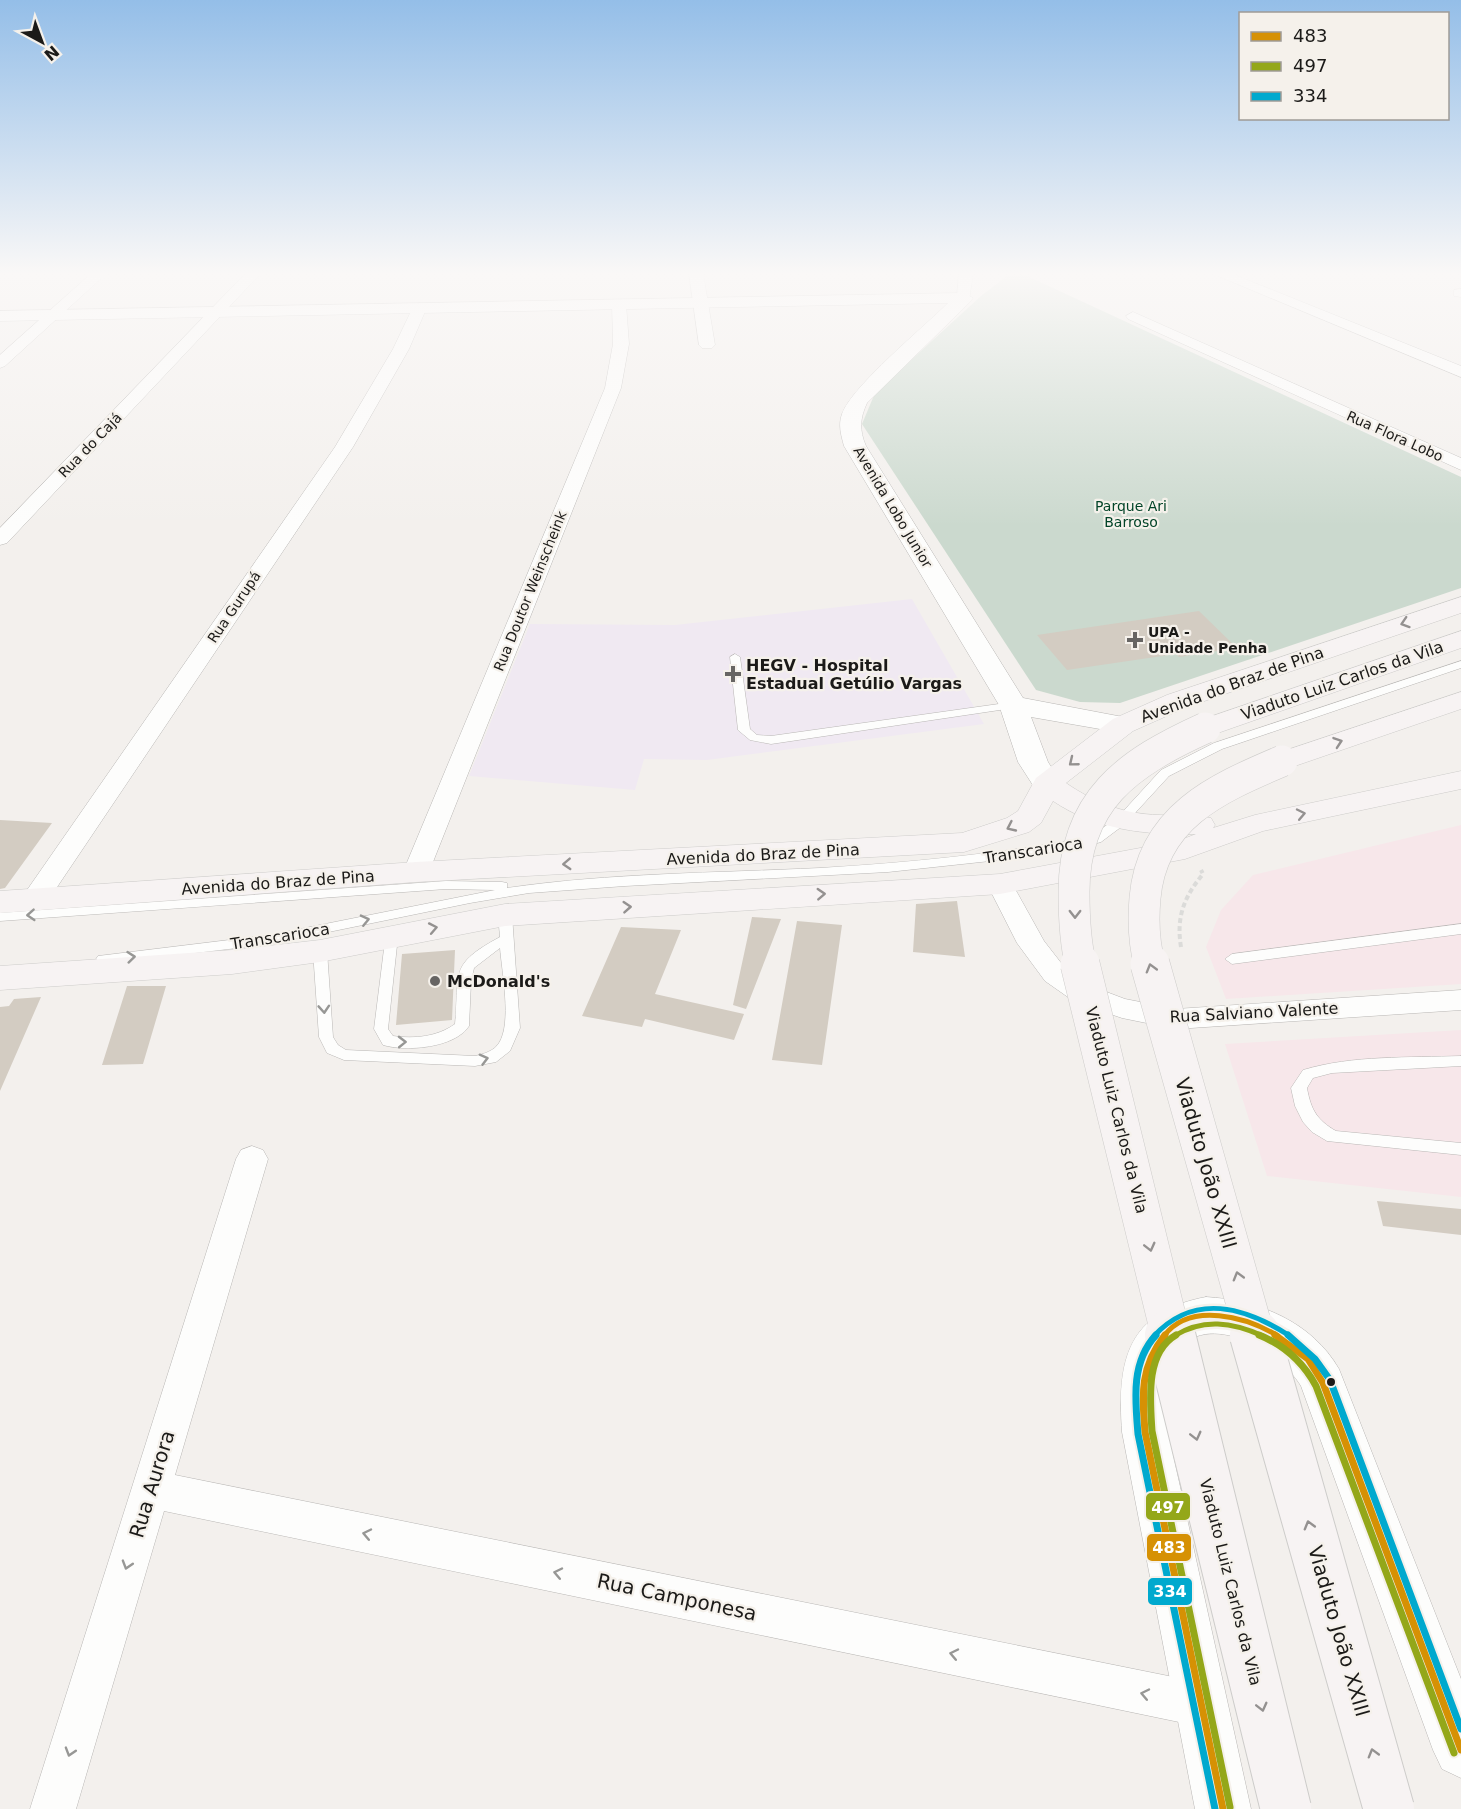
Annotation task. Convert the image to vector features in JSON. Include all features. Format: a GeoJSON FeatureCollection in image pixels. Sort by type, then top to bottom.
{"type":"FeatureCollection","features":[{"type":"Feature","properties":{"kind":"main road","name":"Avenida do Braz de Pina"},"geometry":{"type":"LineString","coordinates":[[0,902],[416,872],[964,843],[1018,825],[1030,816],[1047,784],[1113,731],[1177,701],[1461,604]]}},
{"type":"Feature","properties":{"kind":"main road","name":"Viaduto Luiz Carlos da Vila"},"geometry":{"type":"LineString","coordinates":[[1286,1809],[1078,955],[1074,918],[1078,845],[1085,827],[1101,802],[1128,770],[1205,728],[1461,639]]}},
{"type":"Feature","properties":{"kind":"main road","name":"Viaduto João XXIII"},"geometry":{"type":"LineString","coordinates":[[1389,1809],[1147,954],[1142,923],[1150,861],[1164,837],[1203,798],[1249,774],[1282,761],[1461,700]]}},
{"type":"Feature","properties":{"kind":"main road"},"geometry":{"type":"LineString","coordinates":[[1113,731],[1109,788],[1113,799],[1131,820]]}},
{"type":"Feature","properties":{"kind":"main road"},"geometry":{"type":"LineString","coordinates":[[0,978],[232,962],[320,951],[391,936],[1000,884],[1185,849],[1255,824],[1461,780]]}},
{"type":"Feature","properties":{"kind":"main road"},"geometry":{"type":"LineString","coordinates":[[1047,784],[1068,800],[1131,820],[1255,824]]}},
{"type":"Feature","properties":{"kind":"street","name":"Rua do Cajá"},"geometry":{"type":"LineString","coordinates":[[0,539],[174,357]]}},
{"type":"Feature","properties":{"kind":"street","name":"Rua Gurupá"},"geometry":{"type":"LineString","coordinates":[[35,899],[344,447],[397,357]]}},
{"type":"Feature","properties":{"kind":"street","name":"Rua Doutor Weinscheink"},"geometry":{"type":"LineString","coordinates":[[416,872],[613,388],[619,357]]}},
{"type":"Feature","properties":{"kind":"street","name":"Avenida Lobo Junior"},"geometry":{"type":"LineString","coordinates":[[902,357],[859,400],[850,417],[849,430],[855,446],[1013,705],[1033,762],[1047,784]]}},
{"type":"Feature","properties":{"kind":"street","name":"Rua Flora Lobo"},"geometry":{"type":"LineString","coordinates":[[1224,357],[1461,465]]}},
{"type":"Feature","properties":{"kind":"street"},"geometry":{"type":"LineString","coordinates":[[1425,357],[1461,372]]}},
{"type":"Feature","properties":{"kind":"street"},"geometry":{"type":"LineString","coordinates":[[1013,705],[1113,731]]}},
{"type":"Feature","properties":{"kind":"street","name":"Rua Salviano Valente"},"geometry":{"type":"LineString","coordinates":[[1000,884],[1044,963],[1067,983],[1098,1001],[1137,1014],[1176,1019],[1461,1000]]}},
{"type":"Feature","properties":{"kind":"street","name":"Rua Aurora"},"geometry":{"type":"LineString","coordinates":[[53,1809],[252,1159]]}},
{"type":"Feature","properties":{"kind":"street"},"geometry":{"type":"LineString","coordinates":[[1223,1809],[1145,1432],[1142,1385],[1153,1348],[1170,1326],[1201,1315],[1242,1320],[1263,1326],[1307,1358],[1323,1383],[1451,1698],[1461,1750]]}},
{"type":"Feature","properties":{"kind":"street","name":"Rua Camponesa"},"geometry":{"type":"LineString","coordinates":[[150,1489],[1203,1705]]}},
{"type":"Feature","properties":{"kind":"lane"},"geometry":{"type":"LineString","coordinates":[[735,657],[744,730],[754,738],[771,740],[1013,705]]}},
{"type":"Feature","properties":{"kind":"lane","name":"Transcarioca"},"geometry":{"type":"LineString","coordinates":[[0,967],[52,965],[252,942],[324,930],[476,896],[558,886],[949,863],[1083,843],[1096,839],[1131,820],[1165,773],[1218,746],[1461,664]]}},
{"type":"Feature","properties":{"kind":"lane","name":"Transcarioca"},"geometry":{"type":"LineString","coordinates":[[0,917],[446,885],[558,886]]}},
{"type":"Feature","properties":{"kind":"lane"},"geometry":{"type":"LineString","coordinates":[[391,936],[381,1029],[388,1041],[399,1043],[442,1038],[456,1033],[462,1026],[463,972],[470,961],[506,927]]}},
{"type":"Feature","properties":{"kind":"lane"},"geometry":{"type":"LineString","coordinates":[[320,951],[326,1037],[332,1049],[344,1055],[475,1061],[491,1058],[506,1047],[513,1028],[506,927]]}},
{"type":"Feature","properties":{"kind":"lane"},"geometry":{"type":"LineString","coordinates":[[1232,959],[1461,929]]}},
{"type":"Feature","properties":{"kind":"lane"},"geometry":{"type":"LineString","coordinates":[[1461,1061],[1332,1067],[1308,1074],[1299,1088],[1304,1115],[1317,1128],[1334,1137],[1461,1149]]}},
{"type":"Feature","properties":{"kind":"shaded area","name":"HEGV - Hospital Estadual Getúlio Vargas"},"geometry":{"type":"Polygon","coordinates":[[[912,599],[984,724],[707,760],[644,759],[635,790],[469,776],[530,624],[675,625],[912,599]]]}},
{"type":"Feature","properties":{"kind":"shaded area"},"geometry":{"type":"Polygon","coordinates":[[[1461,825],[1461,984],[1226,999],[1206,947],[1221,910],[1253,875],[1461,825]]]}},
{"type":"Feature","properties":{"kind":"shaded area"},"geometry":{"type":"Polygon","coordinates":[[[1461,1030],[1461,1197],[1267,1176],[1225,1044],[1461,1030]]]}},
{"type":"Feature","properties":{"kind":"green space","name":"Parque Ari Barroso"},"geometry":{"type":"Polygon","coordinates":[[[914,357],[1203,357],[1461,477],[1461,588],[1120,703],[1080,702],[1036,690],[862,424],[875,393],[914,357]]]}},
{"type":"Feature","properties":{"kind":"building","name":"UPA - Unidade Penha"},"geometry":{"type":"Polygon","coordinates":[[[1199,611],[1237,648],[1179,657],[1176,654],[1067,670],[1037,635],[1199,611]]]}},
{"type":"Feature","properties":{"kind":"building"},"geometry":{"type":"Polygon","coordinates":[[[0,820],[52,823],[5,888],[0,889],[0,820]]]}},
{"type":"Feature","properties":{"kind":"building"},"geometry":{"type":"Polygon","coordinates":[[[957,901],[965,957],[913,952],[916,904],[957,901]]]}},
{"type":"Feature","properties":{"kind":"building"},"geometry":{"type":"Polygon","coordinates":[[[752,917],[781,919],[746,1009],[733,1005],[752,917]]]}},
{"type":"Feature","properties":{"kind":"building"},"geometry":{"type":"Polygon","coordinates":[[[797,921],[842,925],[822,1065],[772,1060],[797,921]]]}},
{"type":"Feature","properties":{"kind":"building"},"geometry":{"type":"Polygon","coordinates":[[[621,927],[681,930],[655,994],[744,1014],[734,1040],[645,1019],[642,1027],[582,1016],[621,927]]]}},
{"type":"Feature","properties":{"kind":"building"},"geometry":{"type":"Polygon","coordinates":[[[455,950],[452,1020],[396,1025],[402,954],[455,950]]]}},
{"type":"Feature","properties":{"kind":"building"},"geometry":{"type":"Polygon","coordinates":[[[127,986],[166,986],[143,1064],[102,1065],[127,986]]]}},
{"type":"Feature","properties":{"kind":"building"},"geometry":{"type":"Polygon","coordinates":[[[41,997],[0,1091],[0,1007],[9,1006],[14,999],[41,997]]]}},
{"type":"Feature","properties":{"kind":"building"},"geometry":{"type":"Polygon","coordinates":[[[1377,1201],[1461,1209],[1461,1235],[1383,1226],[1377,1201]]]}},
{"type":"Feature","properties":{"kind":"transit line","name":"334"},"geometry":{"type":"LineString","coordinates":[[1215,1809],[1138,1434],[1136,1411],[1137,1375],[1148,1343],[1167,1321],[1191,1310],[1217,1308],[1244,1312],[1271,1323],[1295,1339],[1315,1359],[1330,1380],[1461,1729]]}},
{"type":"Feature","properties":{"kind":"transit line","name":"483"},"geometry":{"type":"LineString","coordinates":[[1223,1809],[1145,1432],[1143,1411],[1144,1380],[1153,1350],[1167,1332],[1184,1320],[1205,1316],[1226,1317],[1248,1322],[1270,1331],[1289,1343],[1313,1365],[1323,1383],[1461,1750]]}},
{"type":"Feature","properties":{"kind":"transit line","name":"497"},"geometry":{"type":"LineString","coordinates":[[1230,1807],[1152,1431],[1151,1392],[1155,1363],[1172,1337],[1188,1327],[1208,1323],[1228,1324],[1249,1330],[1287,1350],[1301,1363],[1311,1377],[1454,1753]]}},
{"type":"Feature","properties":{"kind":"place","name":"UPA - Unidade Penha"},"geometry":{"type":"Point","coordinates":[1135,640]}},
{"type":"Feature","properties":{"kind":"place","name":"HEGV - Hospital Estadual Getúlio Vargas"},"geometry":{"type":"Point","coordinates":[733,674]}},
{"type":"Feature","properties":{"kind":"place","name":"McDonald's"},"geometry":{"type":"Point","coordinates":[435,981]}}]}
